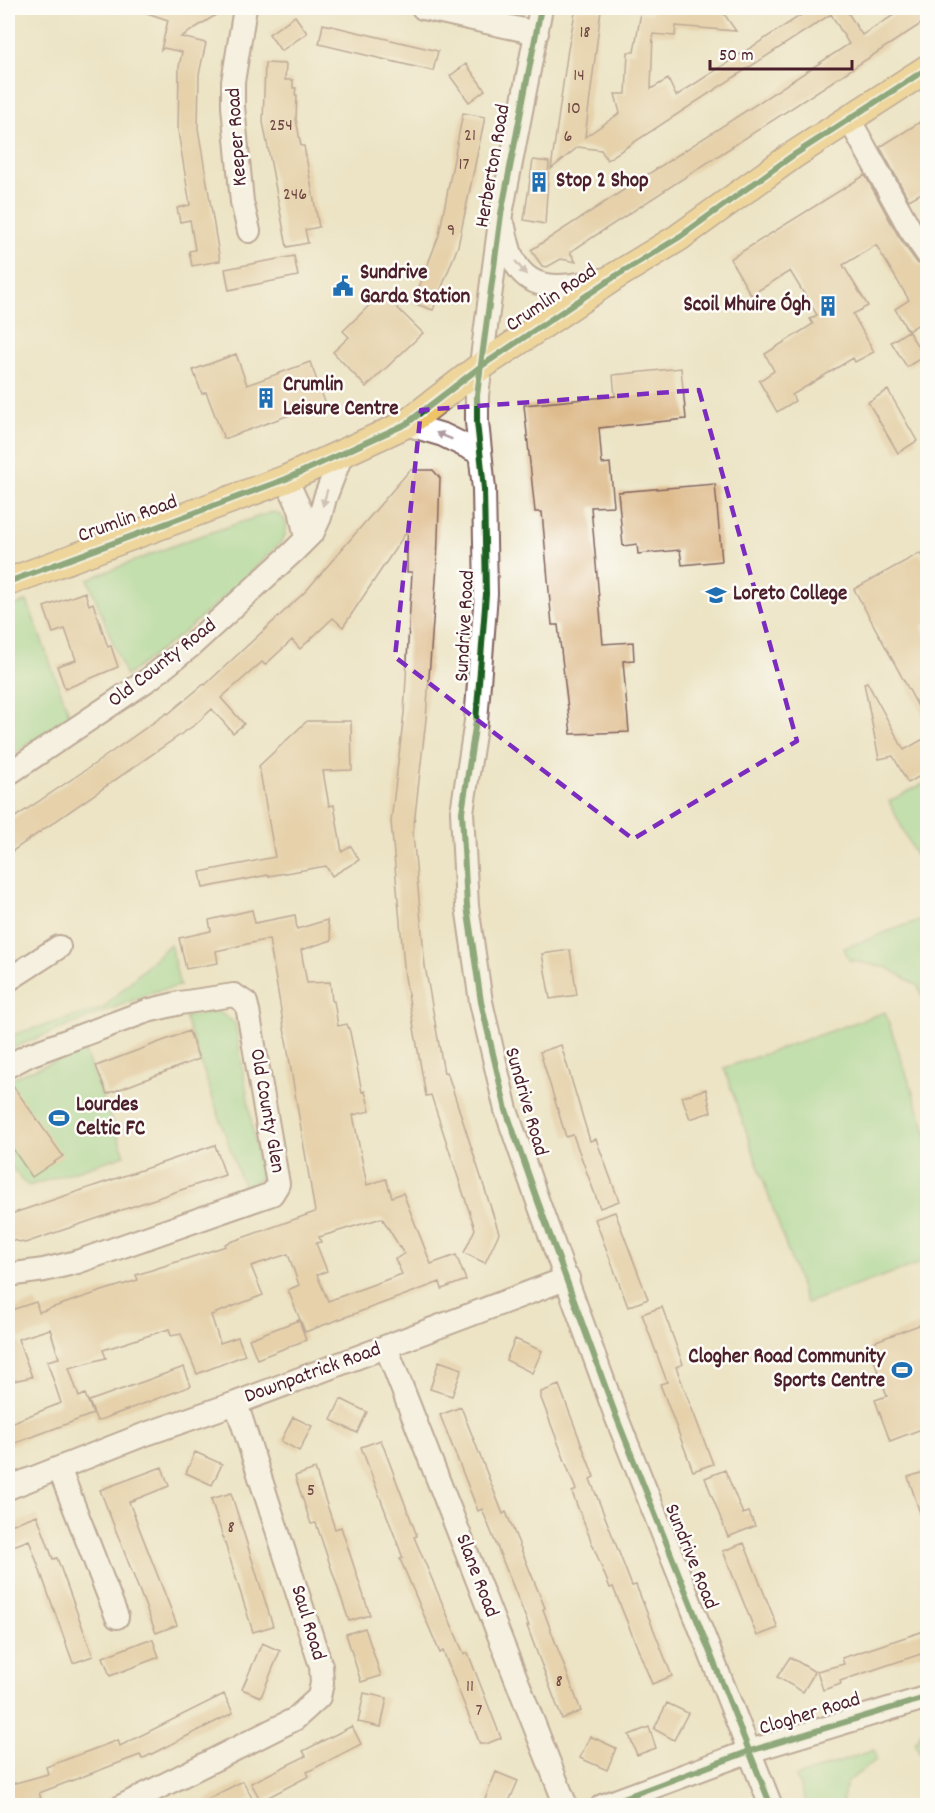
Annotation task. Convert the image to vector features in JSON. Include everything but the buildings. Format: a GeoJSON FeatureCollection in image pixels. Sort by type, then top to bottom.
{"type":"FeatureCollection","features":[{"type":"Feature","properties":{"kind":"main road","name":"Crumlin Road"},"geometry":{"type":"LineString","coordinates":[[8,582],[286,479],[406,424],[480,367],[614,277],[678,238],[792,156],[927,68]]}},
{"type":"Feature","properties":{"kind":"street","name":"Keeper Road"},"geometry":{"type":"LineString","coordinates":[[245,8],[233,82],[233,106],[242,202],[249,231]]}},
{"type":"Feature","properties":{"kind":"street"},"geometry":{"type":"LineString","coordinates":[[423,8],[537,33]]}},
{"type":"Feature","properties":{"kind":"street","name":"Herberton Road"},"geometry":{"type":"LineString","coordinates":[[480,367],[501,214],[541,8]]}},
{"type":"Feature","properties":{"kind":"street"},"geometry":{"type":"LineString","coordinates":[[849,119],[910,229],[927,255]]}},
{"type":"Feature","properties":{"kind":"street"},"geometry":{"type":"LineString","coordinates":[[501,214],[511,255],[519,269],[541,285],[553,288],[614,277]]}},
{"type":"Feature","properties":{"kind":"street","name":"Sundrive Road"},"geometry":{"type":"LineString","coordinates":[[480,367],[477,422],[486,529],[486,594],[476,722],[462,812],[467,906],[482,1002],[507,1110],[537,1199],[568,1278],[616,1416],[771,1806]]}},
{"type":"Feature","properties":{"kind":"street"},"geometry":{"type":"LineString","coordinates":[[406,424],[443,435],[480,453]]}},
{"type":"Feature","properties":{"kind":"street","name":"Old County Road"},"geometry":{"type":"LineString","coordinates":[[8,774],[149,679],[192,645],[293,552],[313,532],[340,456]]}},
{"type":"Feature","properties":{"kind":"street"},"geometry":{"type":"LineString","coordinates":[[286,479],[300,509],[306,538]]}},
{"type":"Feature","properties":{"kind":"street"},"geometry":{"type":"LineString","coordinates":[[8,980],[59,947]]}},
{"type":"Feature","properties":{"kind":"street","name":"Old County Glen"},"geometry":{"type":"LineString","coordinates":[[8,1066],[29,1055],[147,1011],[180,1003],[234,995],[246,1003],[248,1011],[278,1184],[272,1194],[77,1262],[8,1275]]}},
{"type":"Feature","properties":{"kind":"street","name":"Downpatrick Road"},"geometry":{"type":"LineString","coordinates":[[8,1488],[568,1278]]}},
{"type":"Feature","properties":{"kind":"street","name":"Slane Road"},"geometry":{"type":"LineString","coordinates":[[386,1347],[566,1806]]}},
{"type":"Feature","properties":{"kind":"street","name":"Saul Road"},"geometry":{"type":"LineString","coordinates":[[122,1806],[295,1719],[319,1696],[322,1683],[321,1666],[236,1403]]}},
{"type":"Feature","properties":{"kind":"street"},"geometry":{"type":"LineString","coordinates":[[59,1468],[117,1617]]}},
{"type":"Feature","properties":{"kind":"street","name":"Clogher Road"},"geometry":{"type":"LineString","coordinates":[[602,1806],[750,1751],[927,1697]]}},
{"type":"Feature","properties":{"kind":"highlighted area"},"geometry":{"type":"Polygon","coordinates":[[[699,390],[797,741],[633,839],[395,657],[421,410],[699,390]]]}},
{"type":"Feature","properties":{"kind":"green space"},"geometry":{"type":"Polygon","coordinates":[[[272,512],[282,516],[286,523],[286,532],[282,541],[240,583],[182,634],[126,676],[88,579],[188,540],[272,512]]]}},
{"type":"Feature","properties":{"kind":"green space"},"geometry":{"type":"Polygon","coordinates":[[[27,601],[70,716],[8,758],[8,608],[27,601]]]}},
{"type":"Feature","properties":{"kind":"green space"},"geometry":{"type":"Polygon","coordinates":[[[927,782],[928,871],[924,873],[889,801],[927,782]]]}},
{"type":"Feature","properties":{"kind":"green space"},"geometry":{"type":"Polygon","coordinates":[[[928,917],[927,1007],[918,986],[888,968],[849,960],[844,948],[928,917]]]}},
{"type":"Feature","properties":{"kind":"green space"},"geometry":{"type":"Polygon","coordinates":[[[170,944],[180,986],[156,991],[8,1050],[8,1036],[103,1008],[170,944]]]}},
{"type":"Feature","properties":{"kind":"green space"},"geometry":{"type":"Polygon","coordinates":[[[217,1011],[235,1023],[261,1178],[244,1189],[185,1017],[217,1011]]]}},
{"type":"Feature","properties":{"kind":"green space"},"geometry":{"type":"Polygon","coordinates":[[[885,1012],[927,1134],[927,1261],[806,1303],[724,1068],[885,1012]]]}},
{"type":"Feature","properties":{"kind":"green space","name":"Lourdes Celtic FC"},"geometry":{"type":"Polygon","coordinates":[[[84,1050],[125,1155],[29,1186],[23,1182],[8,1162],[8,1081],[84,1050]]]}},
{"type":"Feature","properties":{"kind":"green space"},"geometry":{"type":"Polygon","coordinates":[[[928,1725],[927,1756],[919,1752],[915,1743],[924,1726],[928,1725]]]}},
{"type":"Feature","properties":{"kind":"green space"},"geometry":{"type":"Polygon","coordinates":[[[874,1750],[876,1760],[846,1783],[842,1805],[807,1805],[796,1777],[874,1750]]]}},
{"type":"Feature","properties":{"kind":"cycle path"},"geometry":{"type":"LineString","coordinates":[[541,8],[501,214],[477,395],[477,422],[484,489],[486,594],[476,721],[462,812],[467,906],[481,1002],[506,1110],[616,1416],[771,1806]]}},
{"type":"Feature","properties":{"kind":"cycle path"},"geometry":{"type":"LineString","coordinates":[[8,582],[286,479],[406,424],[480,367],[614,277],[678,238],[792,156],[928,68]]}},
{"type":"Feature","properties":{"kind":"cycle path"},"geometry":{"type":"LineString","coordinates":[[602,1806],[750,1751],[928,1697]]}},
{"type":"Feature","properties":{"kind":"place","name":"Stop 2 Shop"},"geometry":{"type":"Point","coordinates":[539,182]}},
{"type":"Feature","properties":{"kind":"place","name":"Sundrive Garda Station"},"geometry":{"type":"Point","coordinates":[343,286]}},
{"type":"Feature","properties":{"kind":"place","name":"Scoil Mhuire Ógh"},"geometry":{"type":"Point","coordinates":[828,306]}},
{"type":"Feature","properties":{"kind":"place","name":"Crumlin Leisure Centre"},"geometry":{"type":"Point","coordinates":[266,398]}},
{"type":"Feature","properties":{"kind":"place","name":"Loreto College"},"geometry":{"type":"Point","coordinates":[716,595]}},
{"type":"Feature","properties":{"kind":"place","name":"Lourdes Celtic FC"},"geometry":{"type":"Point","coordinates":[59,1118]}},
{"type":"Feature","properties":{"kind":"place","name":"Clogher Road Community Sports Centre"},"geometry":{"type":"Point","coordinates":[902,1370]}}]}
